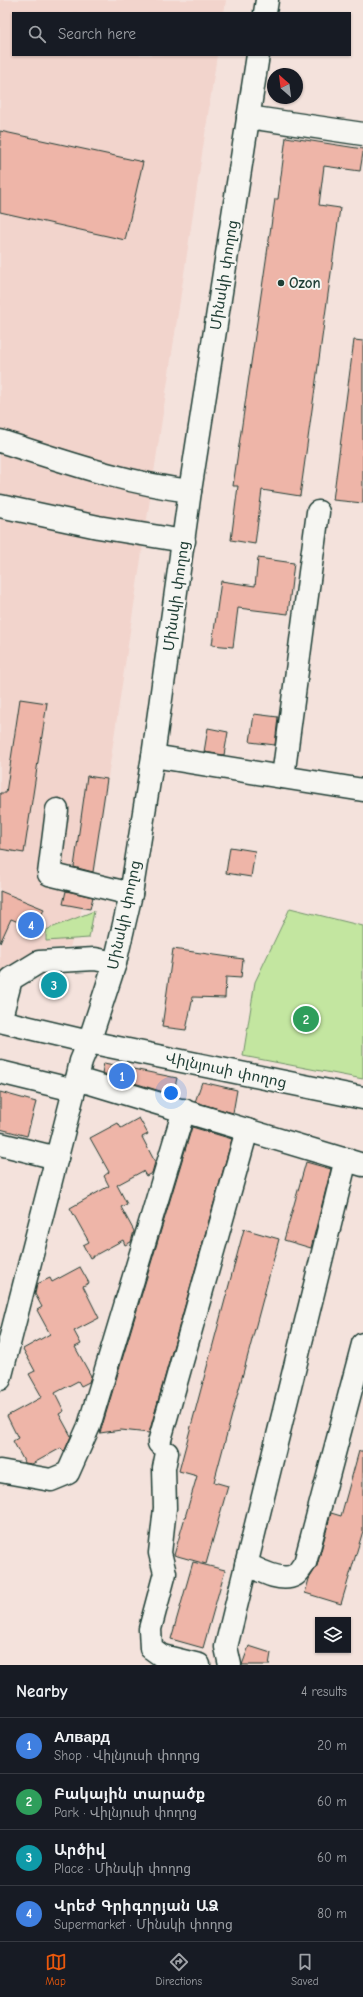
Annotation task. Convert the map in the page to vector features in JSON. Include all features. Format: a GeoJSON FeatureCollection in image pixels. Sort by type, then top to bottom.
{"type":"FeatureCollection","features":[{"type":"Feature","properties":{"kind":"main road"},"geometry":{"type":"LineString","coordinates":[[265,12],[267,0]]}},
{"type":"Feature","properties":{"kind":"main road","name":"Մինսկի փողոց"},"geometry":{"type":"LineString","coordinates":[[0,1379],[81,1061],[89,1042],[115,963],[131,894],[153,756],[190,491],[258,56]]}},
{"type":"Feature","properties":{"kind":"main road"},"geometry":{"type":"LineString","coordinates":[[248,116],[363,134]]}},
{"type":"Feature","properties":{"kind":"main road"},"geometry":{"type":"LineString","coordinates":[[0,441],[131,482],[190,491]]}},
{"type":"Feature","properties":{"kind":"main road"},"geometry":{"type":"LineString","coordinates":[[0,506],[98,527],[184,541]]}},
{"type":"Feature","properties":{"kind":"main road"},"geometry":{"type":"LineString","coordinates":[[283,777],[318,512]]}},
{"type":"Feature","properties":{"kind":"main road"},"geometry":{"type":"LineString","coordinates":[[153,756],[363,790]]}},
{"type":"Feature","properties":{"kind":"main road"},"geometry":{"type":"LineString","coordinates":[[57,810],[48,874],[131,894]]}},
{"type":"Feature","properties":{"kind":"main road"},"geometry":{"type":"LineString","coordinates":[[89,1042],[0,1021],[11,979],[39,962],[95,959],[115,963]]}},
{"type":"Feature","properties":{"kind":"main road","name":"Վիլնյուսի փողոց"},"geometry":{"type":"LineString","coordinates":[[89,1042],[363,1098]]}},
{"type":"Feature","properties":{"kind":"main road"},"geometry":{"type":"LineString","coordinates":[[0,1072],[76,1084],[184,1110],[355,1162],[246,1564],[226,1647],[230,1665]]}},
{"type":"Feature","properties":{"kind":"main road"},"geometry":{"type":"LineString","coordinates":[[0,1471],[51,1480],[68,1473],[89,1426],[184,1110]]}},
{"type":"Feature","properties":{"kind":"main road"},"geometry":{"type":"LineString","coordinates":[[199,1665],[161,1661],[151,1648],[150,1629],[165,1573],[160,1553],[165,1508],[163,1448],[247,1130]]}},
{"type":"Feature","properties":{"kind":"main road"},"geometry":{"type":"LineString","coordinates":[[0,1144],[57,1158]]}},
{"type":"Feature","properties":{"kind":"main road"},"geometry":{"type":"LineString","coordinates":[[246,1564],[270,1575],[286,1578],[295,1575],[305,1563],[363,1344]]}},
{"type":"Feature","properties":{"kind":"shaded area"},"geometry":{"type":"Polygon","coordinates":[[[0,0],[226,0],[224,12],[12,12],[12,56],[217,56],[94,870],[70,947],[39,949],[13,964],[0,986],[0,0]]]}},
{"type":"Feature","properties":{"kind":"green space"},"geometry":{"type":"Polygon","coordinates":[[[290,908],[363,926],[363,1079],[243,1056],[255,982],[290,908]]]}},
{"type":"Feature","properties":{"kind":"green space"},"geometry":{"type":"Polygon","coordinates":[[[94,911],[89,938],[46,941],[46,930],[94,911]]]}},
{"type":"Feature","properties":{"kind":"building"},"geometry":{"type":"Polygon","coordinates":[[[0,131],[143,162],[125,240],[0,212],[0,131]]]}},
{"type":"Feature","properties":{"kind":"building"},"geometry":{"type":"Polygon","coordinates":[[[286,137],[363,149],[363,153],[360,171],[324,166],[319,205],[340,208],[300,496],[262,490],[255,544],[231,540],[238,486],[233,486],[275,199],[278,199],[286,137]]]}},
{"type":"Feature","properties":{"kind":"building"},"geometry":{"type":"Polygon","coordinates":[[[354,340],[363,341],[363,503],[333,500],[354,340]]]}},
{"type":"Feature","properties":{"kind":"building"},"geometry":{"type":"Polygon","coordinates":[[[258,558],[294,563],[288,614],[238,608],[233,647],[212,645],[221,581],[255,586],[258,558]]]}},
{"type":"Feature","properties":{"kind":"building"},"geometry":{"type":"Polygon","coordinates":[[[20,699],[47,703],[24,853],[0,849],[0,793],[6,793],[20,699]]]}},
{"type":"Feature","properties":{"kind":"building"},"geometry":{"type":"Polygon","coordinates":[[[254,714],[278,717],[275,745],[250,742],[254,714]]]}},
{"type":"Feature","properties":{"kind":"building"},"geometry":{"type":"Polygon","coordinates":[[[208,728],[228,732],[224,755],[204,752],[208,728]]]}},
{"type":"Feature","properties":{"kind":"building"},"geometry":{"type":"Polygon","coordinates":[[[87,776],[107,779],[93,872],[74,867],[87,776]]]}},
{"type":"Feature","properties":{"kind":"building"},"geometry":{"type":"Polygon","coordinates":[[[230,847],[255,851],[251,877],[226,873],[230,847]]]}},
{"type":"Feature","properties":{"kind":"building"},"geometry":{"type":"Polygon","coordinates":[[[0,891],[44,909],[36,929],[11,919],[0,943],[0,891]]]}},
{"type":"Feature","properties":{"kind":"building"},"geometry":{"type":"Polygon","coordinates":[[[66,891],[93,897],[90,909],[63,904],[66,891]]]}},
{"type":"Feature","properties":{"kind":"building"},"geometry":{"type":"Polygon","coordinates":[[[173,949],[243,959],[241,978],[226,977],[225,998],[193,997],[186,1030],[162,1027],[173,949]]]}},
{"type":"Feature","properties":{"kind":"building"},"geometry":{"type":"Polygon","coordinates":[[[104,1063],[177,1078],[173,1095],[102,1073],[104,1063]]]}},
{"type":"Feature","properties":{"kind":"building"},"geometry":{"type":"Polygon","coordinates":[[[202,1082],[237,1090],[233,1113],[195,1102],[202,1082]]]}},
{"type":"Feature","properties":{"kind":"building"},"geometry":{"type":"Polygon","coordinates":[[[0,1092],[36,1102],[27,1136],[0,1129],[0,1092]]]}},
{"type":"Feature","properties":{"kind":"building"},"geometry":{"type":"Polygon","coordinates":[[[139,1118],[148,1134],[142,1137],[155,1162],[152,1173],[146,1176],[143,1171],[117,1185],[127,1204],[121,1207],[134,1231],[131,1242],[125,1245],[123,1240],[90,1258],[83,1245],[89,1242],[70,1208],[109,1186],[104,1176],[109,1172],[90,1138],[118,1123],[121,1128],[139,1118]]]}},
{"type":"Feature","properties":{"kind":"building"},"geometry":{"type":"Polygon","coordinates":[[[192,1127],[232,1139],[149,1433],[121,1430],[100,1433],[192,1127]]]}},
{"type":"Feature","properties":{"kind":"building"},"geometry":{"type":"Polygon","coordinates":[[[306,1162],[331,1169],[311,1248],[284,1240],[306,1162]]]}},
{"type":"Feature","properties":{"kind":"building"},"geometry":{"type":"Polygon","coordinates":[[[244,1229],[279,1239],[214,1482],[228,1486],[206,1564],[174,1555],[197,1476],[179,1471],[244,1229]]]}},
{"type":"Feature","properties":{"kind":"building"},"geometry":{"type":"Polygon","coordinates":[[[80,1267],[89,1283],[83,1286],[99,1318],[74,1331],[81,1344],[75,1347],[91,1376],[89,1382],[81,1386],[78,1381],[55,1393],[64,1411],[59,1414],[71,1436],[64,1452],[61,1448],[32,1464],[25,1463],[13,1441],[18,1438],[7,1416],[42,1397],[29,1374],[35,1371],[23,1349],[50,1334],[37,1310],[42,1307],[35,1294],[37,1284],[50,1278],[52,1282],[80,1267]]]}},
{"type":"Feature","properties":{"kind":"building"},"geometry":{"type":"Polygon","coordinates":[[[359,1451],[363,1451],[363,1531],[341,1604],[305,1593],[309,1579],[317,1566],[331,1513],[341,1516],[359,1451]]]}},
{"type":"Feature","properties":{"kind":"building"},"geometry":{"type":"Polygon","coordinates":[[[193,1562],[225,1570],[203,1648],[171,1639],[193,1562]]]}},
{"type":"Feature","properties":{"kind":"building"},"geometry":{"type":"Polygon","coordinates":[[[249,1646],[271,1653],[269,1665],[242,1665],[249,1646]]]}},
{"type":"Feature","properties":{"kind":"place","name":"Ozon"},"geometry":{"type":"Point","coordinates":[281,283]}},
{"type":"Feature","properties":{"kind":"place","name":"Վրեժ Գրիգորյան ԱՁ"},"geometry":{"type":"Point","coordinates":[31,925]}},
{"type":"Feature","properties":{"kind":"place","name":"Արծիվ"},"geometry":{"type":"Point","coordinates":[54,985]}},
{"type":"Feature","properties":{"kind":"place","name":"Բակային տարածք"},"geometry":{"type":"Point","coordinates":[306,1019]}},
{"type":"Feature","properties":{"kind":"place","name":"Алвард"},"geometry":{"type":"Point","coordinates":[122,1076]}}]}
